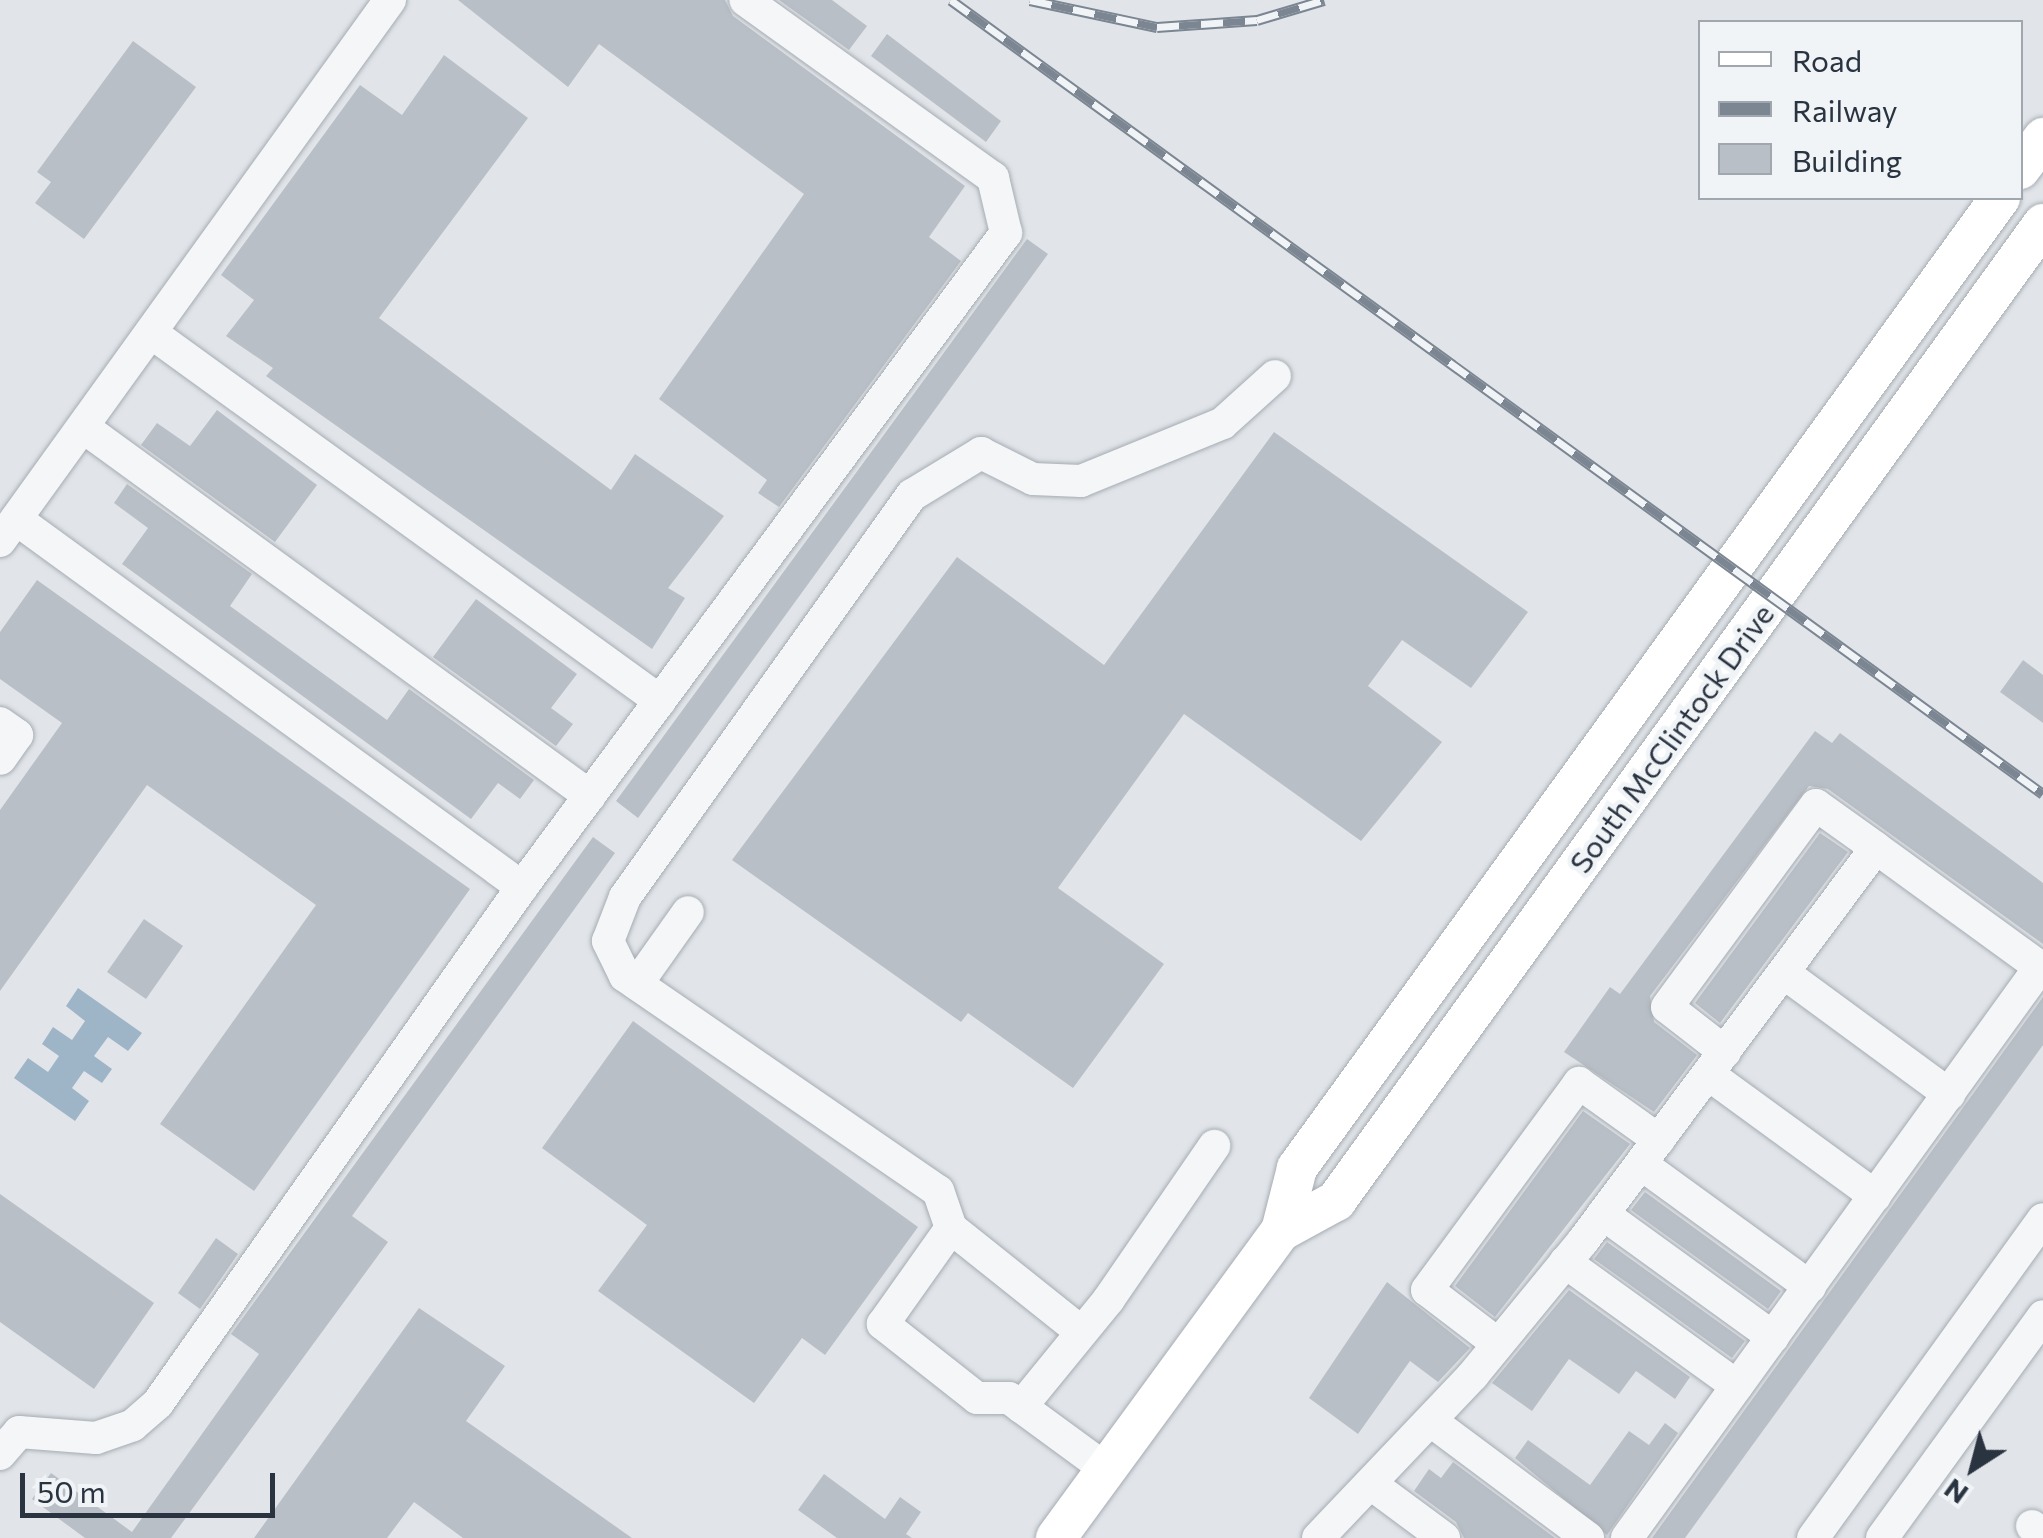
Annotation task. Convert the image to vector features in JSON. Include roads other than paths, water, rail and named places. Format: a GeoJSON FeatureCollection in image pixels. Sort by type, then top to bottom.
{"type":"FeatureCollection","features":[{"type":"Feature","properties":{"kind":"main road"},"geometry":{"type":"LineString","coordinates":[[2023,165],[2043,138]]}},
{"type":"Feature","properties":{"kind":"main road","name":"South McClintock Drive"},"geometry":{"type":"LineString","coordinates":[[1056,1538],[1280,1232],[1297,1168],[1999,200]]}},
{"type":"Feature","properties":{"kind":"main road","name":"South McClintock Drive"},"geometry":{"type":"LineString","coordinates":[[1280,1232],[1336,1201],[2043,224]]}},
{"type":"Feature","properties":{"kind":"street"},"geometry":{"type":"LineString","coordinates":[[390,0],[153,334],[8,530],[522,888]]}},
{"type":"Feature","properties":{"kind":"street"},"geometry":{"type":"LineString","coordinates":[[6,1434],[96,1438],[133,1425],[158,1403],[522,888],[1006,234],[993,178],[744,0]]}},
{"type":"Feature","properties":{"kind":"street"},"geometry":{"type":"LineString","coordinates":[[153,334],[660,701]]}},
{"type":"Feature","properties":{"kind":"street"},"geometry":{"type":"LineString","coordinates":[[1080,1330],[951,1228],[938,1191],[636,984],[608,941],[626,897],[912,494],[981,453],[1033,479],[1081,481],[1224,422],[1275,376]]}},
{"type":"Feature","properties":{"kind":"street"},"geometry":{"type":"LineString","coordinates":[[84,426],[590,796]]}},
{"type":"Feature","properties":{"kind":"street"},"geometry":{"type":"LineString","coordinates":[[0,723],[17,735],[0,759]]}},
{"type":"Feature","properties":{"kind":"street"},"geometry":{"type":"LineString","coordinates":[[1627,1538],[1876,1196],[2040,967],[1816,805],[1667,1007],[1717,1062],[1876,1196]]}},
{"type":"Feature","properties":{"kind":"street"},"geometry":{"type":"LineString","coordinates":[[1318,1538],[1430,1420],[1566,1262],[1876,848]]}},
{"type":"Feature","properties":{"kind":"street"},"geometry":{"type":"LineString","coordinates":[[636,984],[688,912]]}},
{"type":"Feature","properties":{"kind":"street"},"geometry":{"type":"LineString","coordinates":[[1784,972],[1949,1094]]}},
{"type":"Feature","properties":{"kind":"street"},"geometry":{"type":"LineString","coordinates":[[1498,1344],[1427,1290],[1579,1083],[1650,1152],[1810,1287]]}},
{"type":"Feature","properties":{"kind":"street"},"geometry":{"type":"LineString","coordinates":[[1021,1408],[1214,1146]]}},
{"type":"Feature","properties":{"kind":"street"},"geometry":{"type":"LineString","coordinates":[[1603,1214],[1773,1337]]}},
{"type":"Feature","properties":{"kind":"street"},"geometry":{"type":"LineString","coordinates":[[1813,1538],[2043,1220]]}},
{"type":"Feature","properties":{"kind":"street"},"geometry":{"type":"LineString","coordinates":[[951,1228],[884,1324],[977,1398],[1009,1398],[1106,1469]]}},
{"type":"Feature","properties":{"kind":"street"},"geometry":{"type":"LineString","coordinates":[[1566,1262],[1738,1386]]}},
{"type":"Feature","properties":{"kind":"street"},"geometry":{"type":"LineString","coordinates":[[1882,1538],[2043,1316]]}},
{"type":"Feature","properties":{"kind":"street"},"geometry":{"type":"LineString","coordinates":[[1430,1420],[1588,1538]]}},
{"type":"Feature","properties":{"kind":"street"},"geometry":{"type":"LineString","coordinates":[[1372,1484],[1444,1538]]}},
{"type":"Feature","properties":{"kind":"water"},"geometry":{"type":"Polygon","coordinates":[[[78,988],[142,1033],[128,1051],[108,1037],[94,1056],[112,1069],[102,1083],[84,1071],[72,1088],[89,1101],[75,1121],[14,1078],[28,1058],[48,1072],[59,1056],[42,1044],[53,1027],[72,1040],[85,1021],[66,1006],[78,988]]]}},
{"type":"Feature","properties":{"kind":"railway"},"geometry":{"type":"LineString","coordinates":[[951,0],[2043,794]]}},
{"type":"Feature","properties":{"kind":"railway"},"geometry":{"type":"LineString","coordinates":[[1030,0],[1157,27],[1257,20],[1324,0]]}}]}
